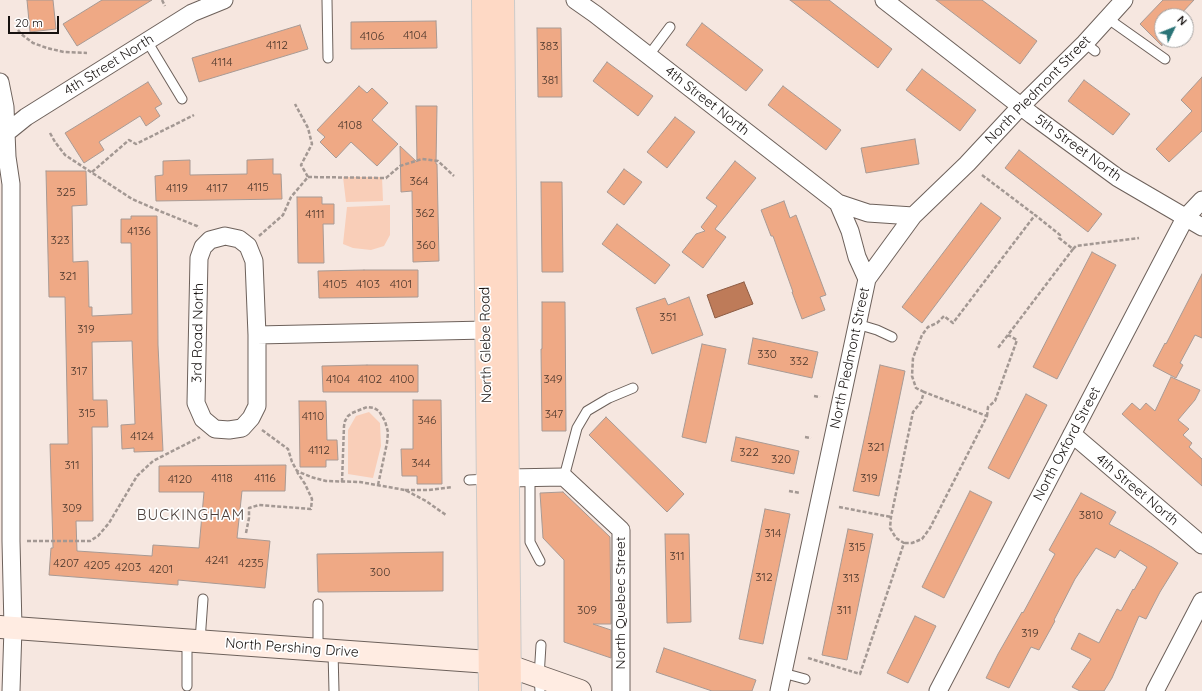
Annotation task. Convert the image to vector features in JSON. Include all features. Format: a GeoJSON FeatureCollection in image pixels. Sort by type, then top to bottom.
{"type":"FeatureCollection","features":[{"type":"Feature","properties":{"kind":"main road","name":"North Glebe Road"},"geometry":{"type":"LineString","coordinates":[[483,0],[496,330]]}},
{"type":"Feature","properties":{"kind":"main road","name":"North Glebe Road"},"geometry":{"type":"LineString","coordinates":[[504,0],[496,330],[488,479],[499,664],[510,691]]}},
{"type":"Feature","properties":{"kind":"main road","name":"North Glebe Road"},"geometry":{"type":"LineString","coordinates":[[490,691],[499,664]]}},
{"type":"Feature","properties":{"kind":"street","name":"4th Street North"},"geometry":{"type":"LineString","coordinates":[[3,136],[26,117],[192,13],[224,0]]}},
{"type":"Feature","properties":{"kind":"street","name":"4th Street North"},"geometry":{"type":"LineString","coordinates":[[575,0],[649,55],[838,203],[868,213],[913,216]]}},
{"type":"Feature","properties":{"kind":"street","name":"5th Street North"},"geometry":{"type":"LineString","coordinates":[[884,0],[1021,106],[1118,178],[1202,227]]}},
{"type":"Feature","properties":{"kind":"street","name":"North Piedmont Street"},"geometry":{"type":"LineString","coordinates":[[779,691],[867,279],[913,216],[967,164],[1021,106],[1090,47],[1107,18],[1121,1]]}},
{"type":"Feature","properties":{"kind":"street"},"geometry":{"type":"LineString","coordinates":[[0,82],[5,107],[3,136],[11,184],[11,541],[6,628],[11,691]]}},
{"type":"Feature","properties":{"kind":"street","name":"North Oxford Street"},"geometry":{"type":"LineString","coordinates":[[938,691],[1185,218],[1202,200]]}},
{"type":"Feature","properties":{"kind":"street","name":"4th Street North"},"geometry":{"type":"LineString","coordinates":[[838,203],[850,231],[857,256],[867,279]]}},
{"type":"Feature","properties":{"kind":"street","name":"3rd Road North"},"geometry":{"type":"LineString","coordinates":[[225,236],[239,239],[248,246],[254,261],[257,335],[257,406],[251,418],[242,428],[229,430],[215,429],[203,420],[196,403],[199,258],[203,247],[210,240],[225,236]]}},
{"type":"Feature","properties":{"kind":"street"},"geometry":{"type":"LineString","coordinates":[[257,335],[496,330]]}},
{"type":"Feature","properties":{"kind":"street","name":"4th Street North"},"geometry":{"type":"LineString","coordinates":[[1072,434],[1202,545]]}},
{"type":"Feature","properties":{"kind":"street"},"geometry":{"type":"LineString","coordinates":[[488,479],[564,477]]}},
{"type":"Feature","properties":{"kind":"street","name":"North Quebec Street"},"geometry":{"type":"LineString","coordinates":[[564,477],[621,530],[621,691]]}},
{"type":"Feature","properties":{"kind":"street"},"geometry":{"type":"LineString","coordinates":[[1155,691],[1202,601]]}},
{"type":"Feature","properties":{"kind":"street","name":"North Pershing Drive"},"geometry":{"type":"LineString","coordinates":[[6,628],[325,650],[499,664],[540,684],[580,691]]}},
{"type":"Feature","properties":{"kind":"lane"},"geometry":{"type":"LineString","coordinates":[[327,0],[328,58]]}},
{"type":"Feature","properties":{"kind":"lane"},"geometry":{"type":"LineString","coordinates":[[1107,18],[1165,59]]}},
{"type":"Feature","properties":{"kind":"lane"},"geometry":{"type":"LineString","coordinates":[[649,55],[670,27]]}},
{"type":"Feature","properties":{"kind":"lane"},"geometry":{"type":"LineString","coordinates":[[147,41],[182,99]]}},
{"type":"Feature","properties":{"kind":"lane"},"geometry":{"type":"LineString","coordinates":[[858,324],[892,337]]}},
{"type":"Feature","properties":{"kind":"lane"},"geometry":{"type":"LineString","coordinates":[[564,477],[577,428],[587,411],[609,398],[633,388]]}},
{"type":"Feature","properties":{"kind":"lane"},"geometry":{"type":"LineString","coordinates":[[530,478],[530,542],[540,561]]}},
{"type":"Feature","properties":{"kind":"lane"},"geometry":{"type":"LineString","coordinates":[[187,686],[194,641],[203,599]]}},
{"type":"Feature","properties":{"kind":"lane"},"geometry":{"type":"LineString","coordinates":[[318,604],[325,650],[334,691]]}},
{"type":"Feature","properties":{"kind":"lane"},"geometry":{"type":"LineString","coordinates":[[540,684],[541,645]]}},
{"type":"Feature","properties":{"kind":"lane"},"geometry":{"type":"LineString","coordinates":[[783,672],[805,679]]}},
{"type":"Feature","properties":{"kind":"path"},"geometry":{"type":"LineString","coordinates":[[162,0],[165,6]]}},
{"type":"Feature","properties":{"kind":"path"},"geometry":{"type":"LineString","coordinates":[[18,30],[33,43],[47,48],[64,52],[87,53]]}},
{"type":"Feature","properties":{"kind":"path"},"geometry":{"type":"LineString","coordinates":[[295,104],[308,128],[312,144],[301,165],[308,177]]}},
{"type":"Feature","properties":{"kind":"path"},"geometry":{"type":"LineString","coordinates":[[92,172],[129,140],[136,144],[194,115]]}},
{"type":"Feature","properties":{"kind":"path"},"geometry":{"type":"LineString","coordinates":[[50,133],[65,155],[132,199],[197,226],[201,230]]}},
{"type":"Feature","properties":{"kind":"path"},"geometry":{"type":"LineString","coordinates":[[256,238],[283,215],[290,197],[308,177],[386,178],[400,166],[422,159],[438,161],[454,176]]}},
{"type":"Feature","properties":{"kind":"path"},"geometry":{"type":"LineString","coordinates":[[982,175],[1060,235],[1059,238],[1073,249]]}},
{"type":"Feature","properties":{"kind":"path"},"geometry":{"type":"LineString","coordinates":[[987,416],[916,388],[912,376],[913,358],[922,335],[928,327],[937,323],[944,316],[953,323],[1035,215]]}},
{"type":"Feature","properties":{"kind":"path"},"geometry":{"type":"LineString","coordinates":[[998,348],[1076,246],[1139,238]]}},
{"type":"Feature","properties":{"kind":"path"},"geometry":{"type":"LineString","coordinates":[[924,392],[921,402],[913,412],[891,517],[890,528],[896,538],[904,543],[912,543],[922,539],[930,528],[987,416],[988,407],[995,401],[1017,340],[1008,335]]}},
{"type":"Feature","properties":{"kind":"path"},"geometry":{"type":"LineString","coordinates":[[814,396],[820,397]]}},
{"type":"Feature","properties":{"kind":"path"},"geometry":{"type":"LineString","coordinates":[[342,482],[343,431],[345,421],[352,413],[367,407],[374,408],[379,411],[385,421],[388,432],[378,486]]}},
{"type":"Feature","properties":{"kind":"path"},"geometry":{"type":"LineString","coordinates":[[246,533],[249,508],[259,505],[311,509],[312,499],[292,462],[288,449],[260,428]]}},
{"type":"Feature","properties":{"kind":"path"},"geometry":{"type":"LineString","coordinates":[[11,541],[90,541],[98,536],[109,523],[137,476],[153,461],[215,429]]}},
{"type":"Feature","properties":{"kind":"path"},"geometry":{"type":"LineString","coordinates":[[805,437],[811,438]]}},
{"type":"Feature","properties":{"kind":"path"},"geometry":{"type":"LineString","coordinates":[[297,471],[326,481],[360,482],[405,490],[429,490],[452,487]]}},
{"type":"Feature","properties":{"kind":"path"},"geometry":{"type":"LineString","coordinates":[[405,490],[426,501],[446,515]]}},
{"type":"Feature","properties":{"kind":"path"},"geometry":{"type":"LineString","coordinates":[[789,491],[800,493]]}},
{"type":"Feature","properties":{"kind":"path"},"geometry":{"type":"LineString","coordinates":[[839,507],[891,517]]}},
{"type":"Feature","properties":{"kind":"path"},"geometry":{"type":"LineString","coordinates":[[808,658],[860,674],[904,543]]}},
{"type":"Feature","properties":{"kind":"shaded area"},"geometry":{"type":"Polygon","coordinates":[[[343,177],[382,177],[383,201],[346,202],[343,177]]]}},
{"type":"Feature","properties":{"kind":"shaded area"},"geometry":{"type":"Polygon","coordinates":[[[390,205],[390,235],[384,246],[371,250],[353,248],[343,244],[347,207],[390,205]]]}},
{"type":"Feature","properties":{"kind":"shaded area"},"geometry":{"type":"Polygon","coordinates":[[[744,282],[753,304],[715,318],[707,295],[744,282]]]}},
{"type":"Feature","properties":{"kind":"shaded area"},"geometry":{"type":"Polygon","coordinates":[[[369,412],[380,423],[381,446],[373,478],[348,474],[348,430],[356,416],[369,412]]]}},
{"type":"Feature","properties":{"kind":"building"},"geometry":{"type":"Polygon","coordinates":[[[27,0],[53,0],[56,29],[30,32],[27,0]]]}},
{"type":"Feature","properties":{"kind":"building"},"geometry":{"type":"Polygon","coordinates":[[[102,0],[152,0],[77,46],[63,24],[102,0]]]}},
{"type":"Feature","properties":{"kind":"building"},"geometry":{"type":"Polygon","coordinates":[[[790,0],[829,0],[892,49],[878,68],[790,0]]]}},
{"type":"Feature","properties":{"kind":"building"},"geometry":{"type":"Polygon","coordinates":[[[936,0],[982,0],[1037,41],[1020,64],[936,0]]]}},
{"type":"Feature","properties":{"kind":"building"},"geometry":{"type":"Polygon","coordinates":[[[1163,0],[1194,0],[1186,8],[1155,8],[1163,0]]]}},
{"type":"Feature","properties":{"kind":"building"},"geometry":{"type":"Polygon","coordinates":[[[1154,9],[1154,38],[1140,24],[1154,9]]]}},
{"type":"Feature","properties":{"kind":"building"},"geometry":{"type":"Polygon","coordinates":[[[436,21],[437,48],[351,49],[351,22],[436,21]]]}},
{"type":"Feature","properties":{"kind":"building"},"geometry":{"type":"Polygon","coordinates":[[[702,23],[763,70],[746,91],[686,45],[702,23]]]}},
{"type":"Feature","properties":{"kind":"building"},"geometry":{"type":"Polygon","coordinates":[[[300,25],[308,49],[199,82],[192,58],[300,25]]]}},
{"type":"Feature","properties":{"kind":"building"},"geometry":{"type":"Polygon","coordinates":[[[537,28],[561,28],[562,97],[538,97],[537,28]]]}},
{"type":"Feature","properties":{"kind":"building"},"geometry":{"type":"Polygon","coordinates":[[[607,62],[653,96],[638,116],[593,81],[607,62]]]}},
{"type":"Feature","properties":{"kind":"building"},"geometry":{"type":"Polygon","coordinates":[[[922,69],[976,110],[960,131],[906,90],[922,69]]]}},
{"type":"Feature","properties":{"kind":"building"},"geometry":{"type":"Polygon","coordinates":[[[1202,77],[1202,131],[1169,162],[1156,149],[1192,111],[1181,100],[1202,77]]]}},
{"type":"Feature","properties":{"kind":"building"},"geometry":{"type":"Polygon","coordinates":[[[1084,80],[1130,114],[1113,135],[1068,101],[1084,80]]]}},
{"type":"Feature","properties":{"kind":"building"},"geometry":{"type":"Polygon","coordinates":[[[148,82],[162,104],[155,108],[160,116],[146,126],[140,116],[99,142],[104,150],[84,163],[65,133],[148,82]]]}},
{"type":"Feature","properties":{"kind":"building"},"geometry":{"type":"Polygon","coordinates":[[[359,86],[367,93],[372,88],[388,103],[372,120],[398,144],[377,166],[351,142],[336,158],[320,142],[325,137],[317,130],[359,86]]]}},
{"type":"Feature","properties":{"kind":"building"},"geometry":{"type":"Polygon","coordinates":[[[783,86],[841,130],[826,150],[768,105],[783,86]]]}},
{"type":"Feature","properties":{"kind":"building"},"geometry":{"type":"Polygon","coordinates":[[[416,106],[437,106],[436,164],[439,261],[413,262],[412,191],[401,192],[400,146],[417,162],[416,106]]]}},
{"type":"Feature","properties":{"kind":"building"},"geometry":{"type":"Polygon","coordinates":[[[675,117],[695,132],[667,168],[647,152],[675,117]]]}},
{"type":"Feature","properties":{"kind":"building"},"geometry":{"type":"Polygon","coordinates":[[[915,139],[919,164],[866,173],[861,148],[915,139]]]}},
{"type":"Feature","properties":{"kind":"building"},"geometry":{"type":"Polygon","coordinates":[[[1019,150],[1102,214],[1088,232],[1005,168],[1019,150]]]}},
{"type":"Feature","properties":{"kind":"building"},"geometry":{"type":"Polygon","coordinates":[[[273,159],[273,174],[281,174],[282,199],[156,201],[155,176],[163,175],[163,161],[190,160],[190,175],[247,174],[247,160],[273,159]]]}},
{"type":"Feature","properties":{"kind":"building"},"geometry":{"type":"Polygon","coordinates":[[[735,161],[756,178],[715,229],[726,237],[703,268],[682,252],[696,234],[705,231],[701,227],[717,206],[706,198],[735,161]]]}},
{"type":"Feature","properties":{"kind":"building"},"geometry":{"type":"Polygon","coordinates":[[[624,169],[642,182],[624,205],[607,192],[624,169]]]}},
{"type":"Feature","properties":{"kind":"building"},"geometry":{"type":"Polygon","coordinates":[[[46,171],[86,171],[87,205],[72,206],[73,262],[88,261],[89,307],[92,307],[92,316],[132,314],[131,243],[121,243],[121,219],[131,219],[131,216],[157,216],[158,345],[163,451],[134,452],[134,448],[122,449],[121,425],[135,424],[132,341],[92,342],[93,400],[107,400],[108,427],[92,427],[93,521],[76,521],[77,551],[152,556],[153,545],[199,548],[204,492],[159,492],[159,466],[286,465],[285,491],[242,491],[237,538],[270,541],[265,588],[178,580],[178,585],[49,575],[51,548],[53,548],[50,444],[68,444],[65,297],[49,297],[46,171]]]}},
{"type":"Feature","properties":{"kind":"building"},"geometry":{"type":"Polygon","coordinates":[[[541,182],[562,182],[563,272],[542,272],[541,182]]]}},
{"type":"Feature","properties":{"kind":"building"},"geometry":{"type":"Polygon","coordinates":[[[297,197],[322,197],[322,204],[334,204],[334,224],[323,224],[324,263],[298,263],[297,197]]]}},
{"type":"Feature","properties":{"kind":"building"},"geometry":{"type":"Polygon","coordinates":[[[784,201],[790,218],[796,215],[826,295],[820,297],[825,310],[802,319],[773,236],[771,236],[761,210],[784,201]]]}},
{"type":"Feature","properties":{"kind":"building"},"geometry":{"type":"Polygon","coordinates":[[[981,203],[1001,218],[922,323],[902,307],[981,203]]]}},
{"type":"Feature","properties":{"kind":"building"},"geometry":{"type":"Polygon","coordinates":[[[617,224],[670,265],[655,284],[602,244],[617,224]]]}},
{"type":"Feature","properties":{"kind":"building"},"geometry":{"type":"Polygon","coordinates":[[[1092,252],[1116,265],[1057,379],[1033,367],[1092,252]]]}},
{"type":"Feature","properties":{"kind":"building"},"geometry":{"type":"Polygon","coordinates":[[[418,270],[418,297],[319,298],[318,271],[418,270]]]}},
{"type":"Feature","properties":{"kind":"building"},"geometry":{"type":"Polygon","coordinates":[[[1202,274],[1202,338],[1195,335],[1180,363],[1183,365],[1176,378],[1153,366],[1202,274]]]}},
{"type":"Feature","properties":{"kind":"building"},"geometry":{"type":"Polygon","coordinates":[[[689,297],[703,335],[652,354],[636,308],[665,298],[668,305],[689,297]]]}},
{"type":"Feature","properties":{"kind":"building"},"geometry":{"type":"Polygon","coordinates":[[[542,302],[565,302],[566,431],[542,431],[542,302]]]}},
{"type":"Feature","properties":{"kind":"building"},"geometry":{"type":"Polygon","coordinates":[[[753,338],[818,352],[812,378],[748,364],[753,338]]]}},
{"type":"Feature","properties":{"kind":"building"},"geometry":{"type":"Polygon","coordinates":[[[702,344],[726,349],[706,443],[682,437],[702,344]]]}},
{"type":"Feature","properties":{"kind":"building"},"geometry":{"type":"Polygon","coordinates":[[[418,365],[418,392],[323,392],[322,366],[418,365]]]}},
{"type":"Feature","properties":{"kind":"building"},"geometry":{"type":"Polygon","coordinates":[[[880,365],[905,371],[879,496],[853,491],[880,365]]]}},
{"type":"Feature","properties":{"kind":"building"},"geometry":{"type":"Polygon","coordinates":[[[1171,377],[1200,390],[1195,400],[1178,420],[1189,429],[1183,435],[1192,443],[1189,447],[1202,459],[1202,486],[1122,414],[1132,403],[1140,410],[1146,403],[1155,411],[1171,377]]]}},
{"type":"Feature","properties":{"kind":"building"},"geometry":{"type":"Polygon","coordinates":[[[1026,394],[1047,405],[1009,479],[988,468],[1026,394]]]}},
{"type":"Feature","properties":{"kind":"building"},"geometry":{"type":"Polygon","coordinates":[[[413,400],[441,400],[442,484],[417,484],[417,476],[402,476],[401,449],[413,449],[413,400]]]}},
{"type":"Feature","properties":{"kind":"building"},"geometry":{"type":"Polygon","coordinates":[[[299,401],[326,401],[327,440],[337,440],[338,460],[326,460],[326,467],[300,467],[299,401]]]}},
{"type":"Feature","properties":{"kind":"building"},"geometry":{"type":"Polygon","coordinates":[[[606,417],[684,494],[667,512],[589,435],[606,417]]]}},
{"type":"Feature","properties":{"kind":"building"},"geometry":{"type":"Polygon","coordinates":[[[736,437],[799,451],[794,474],[731,461],[736,437]]]}},
{"type":"Feature","properties":{"kind":"building"},"geometry":{"type":"Polygon","coordinates":[[[970,491],[992,502],[944,598],[922,587],[970,491]]]}},
{"type":"Feature","properties":{"kind":"building"},"geometry":{"type":"Polygon","coordinates":[[[563,492],[610,537],[611,624],[593,624],[611,630],[611,658],[564,642],[564,560],[543,538],[540,493],[563,492]]]}},
{"type":"Feature","properties":{"kind":"building"},"geometry":{"type":"Polygon","coordinates":[[[1081,493],[1116,512],[1109,524],[1178,563],[1160,592],[1146,619],[1139,616],[1112,678],[1104,691],[1080,691],[1072,687],[1091,659],[1071,649],[1079,633],[1099,643],[1117,609],[1121,611],[1147,567],[1120,550],[1115,558],[1096,548],[1075,579],[1039,650],[1031,647],[1009,688],[986,678],[1055,554],[1049,550],[1081,493]]]}},
{"type":"Feature","properties":{"kind":"building"},"geometry":{"type":"Polygon","coordinates":[[[765,509],[790,514],[763,644],[739,639],[765,509]]]}},
{"type":"Feature","properties":{"kind":"building"},"geometry":{"type":"Polygon","coordinates":[[[848,529],[873,534],[847,660],[822,655],[848,529]]]}},
{"type":"Feature","properties":{"kind":"building"},"geometry":{"type":"Polygon","coordinates":[[[665,534],[689,534],[691,622],[667,623],[665,534]]]}},
{"type":"Feature","properties":{"kind":"building"},"geometry":{"type":"Polygon","coordinates":[[[443,552],[443,591],[318,592],[317,554],[443,552]]]}},
{"type":"Feature","properties":{"kind":"building"},"geometry":{"type":"Polygon","coordinates":[[[915,616],[936,626],[908,683],[887,673],[915,616]]]}},
{"type":"Feature","properties":{"kind":"building"},"geometry":{"type":"Polygon","coordinates":[[[664,648],[756,680],[752,691],[712,691],[656,672],[664,648]]]}},
{"type":"Feature","properties":{"kind":"district","name":"BUCKINGHAM"},"geometry":{"type":"Point","coordinates":[191,515]}}]}
